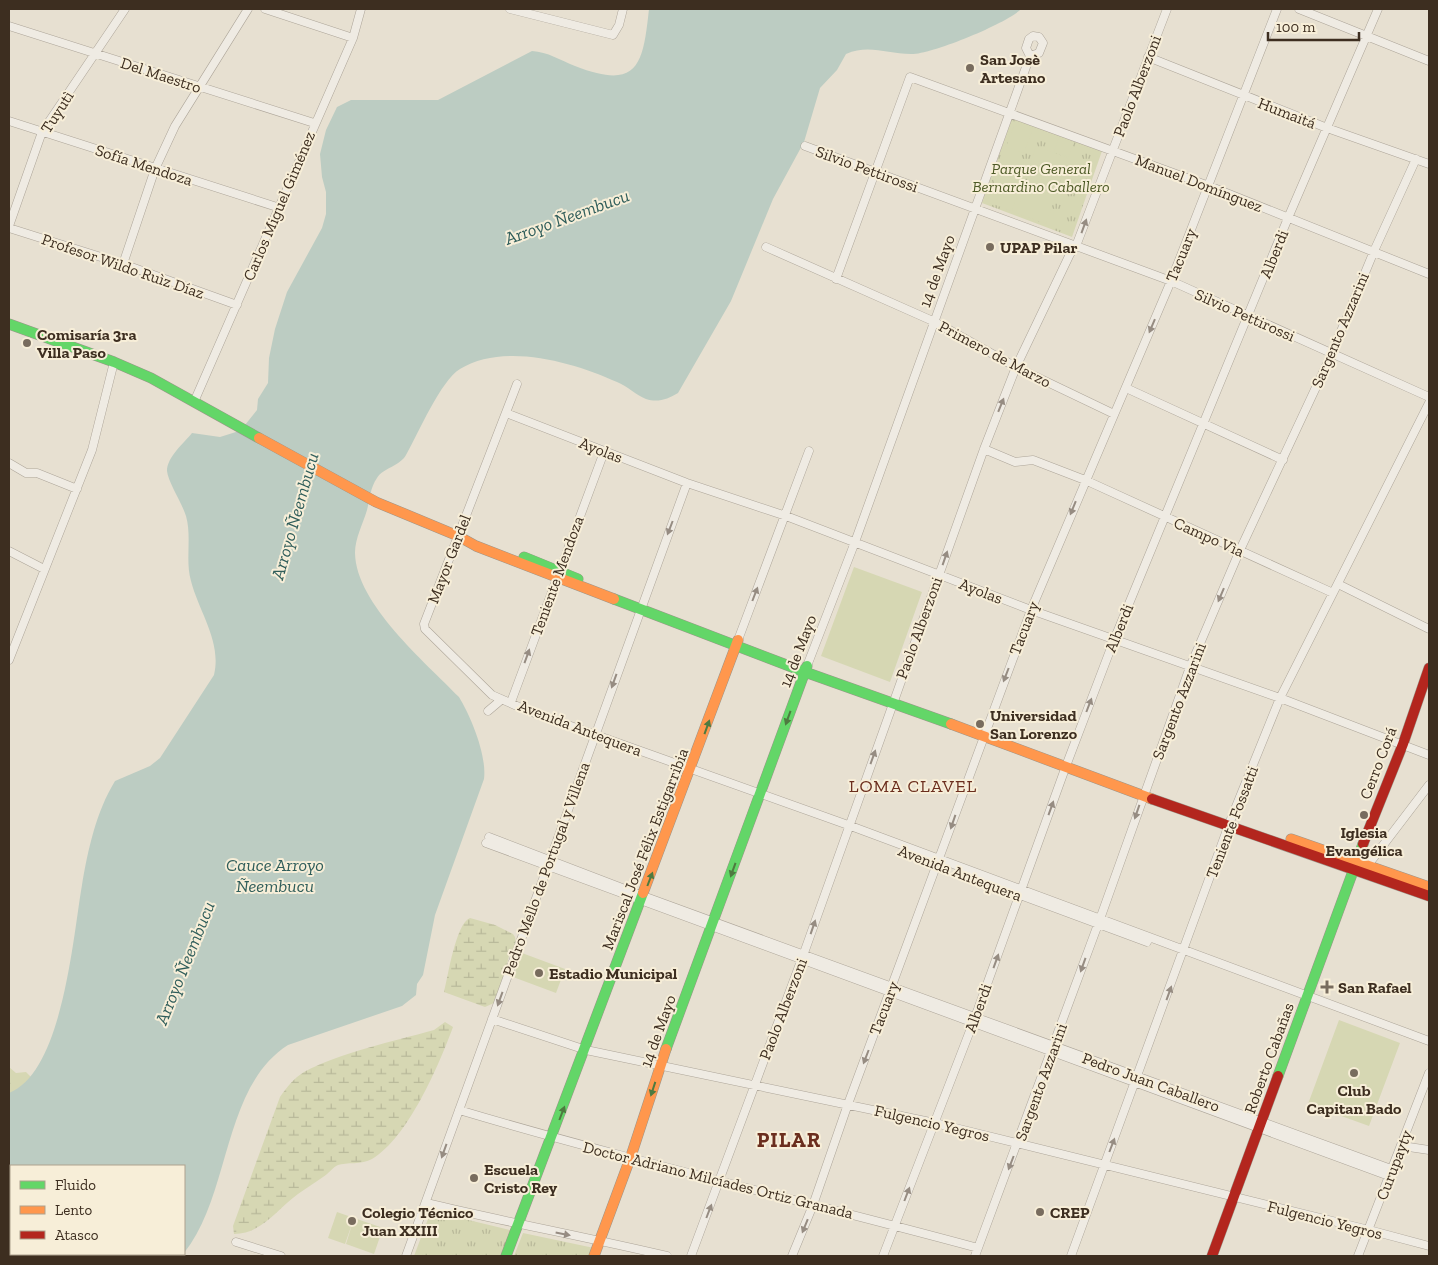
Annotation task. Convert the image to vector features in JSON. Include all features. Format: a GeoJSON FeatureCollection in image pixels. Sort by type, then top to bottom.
{"type":"FeatureCollection","features":[{"type":"Feature","properties":{"kind":"main road"},"geometry":{"type":"LineString","coordinates":[[9,324],[114,362],[151,378],[376,502],[458,536],[476,546],[557,574],[806,669],[1067,763],[1144,793],[1355,866],[1429,896]]}},
{"type":"Feature","properties":{"kind":"main road","name":"Mariscal José Félix Estigarribia"},"geometry":{"type":"LineString","coordinates":[[506,1256],[516,1225],[586,1050],[737,643]]}},
{"type":"Feature","properties":{"kind":"main road","name":"Cerro Corá"},"geometry":{"type":"LineString","coordinates":[[1355,866],[1403,744],[1429,668]]}},
{"type":"Feature","properties":{"kind":"main road","name":"14 de Mayo"},"geometry":{"type":"LineString","coordinates":[[594,1256],[631,1156],[660,1066],[806,669]]}},
{"type":"Feature","properties":{"kind":"main road"},"geometry":{"type":"LineString","coordinates":[[1355,866],[1368,865],[1429,887]]}},
{"type":"Feature","properties":{"kind":"main road","name":"Roberto Cabañas"},"geometry":{"type":"LineString","coordinates":[[1212,1256],[1355,866]]}},
{"type":"Feature","properties":{"kind":"street","name":"Tuyutì"},"geometry":{"type":"LineString","coordinates":[[9,227],[42,132],[125,9]]}},
{"type":"Feature","properties":{"kind":"street"},"geometry":{"type":"LineString","coordinates":[[123,264],[155,169],[175,126],[248,9]]}},
{"type":"Feature","properties":{"kind":"street"},"geometry":{"type":"LineString","coordinates":[[265,9],[353,38]]}},
{"type":"Feature","properties":{"kind":"street","name":"Carlos Miguel Giménez"},"geometry":{"type":"LineString","coordinates":[[194,402],[280,208],[314,123],[353,38],[361,9]]}},
{"type":"Feature","properties":{"kind":"street"},"geometry":{"type":"LineString","coordinates":[[510,9],[602,34],[613,35],[619,25],[623,9]]}},
{"type":"Feature","properties":{"kind":"street","name":"Paolo Alberzoni"},"geometry":{"type":"LineString","coordinates":[[692,1256],[803,956],[984,449],[1016,367],[1070,254],[1076,246],[1167,9]]}},
{"type":"Feature","properties":{"kind":"street","name":"Tacuary"},"geometry":{"type":"LineString","coordinates":[[792,1256],[814,1205],[848,1104],[1031,610],[1171,282],[1277,9]]}},
{"type":"Feature","properties":{"kind":"street"},"geometry":{"type":"LineString","coordinates":[[1298,9],[1429,61]]}},
{"type":"Feature","properties":{"kind":"street","name":"Alberdi"},"geometry":{"type":"LineString","coordinates":[[883,1256],[974,1020],[1067,763],[1114,640],[1163,517],[1288,218],[1378,9]]}},
{"type":"Feature","properties":{"kind":"street","name":"Del Maestro"},"geometry":{"type":"LineString","coordinates":[[9,26],[314,123]]}},
{"type":"Feature","properties":{"kind":"street","name":"14 de Mayo"},"geometry":{"type":"LineString","coordinates":[[806,669],[855,542],[1030,56]]}},
{"type":"Feature","properties":{"kind":"street","name":"Humaitá"},"geometry":{"type":"LineString","coordinates":[[1148,57],[1242,96],[1429,164]]}},
{"type":"Feature","properties":{"kind":"street","name":"Manuel Domínguez"},"geometry":{"type":"LineString","coordinates":[[874,171],[910,77],[1208,186],[1429,274]]}},
{"type":"Feature","properties":{"kind":"street","name":"Sofía Mendoza"},"geometry":{"type":"LineString","coordinates":[[9,121],[280,208]]}},
{"type":"Feature","properties":{"kind":"street","name":"Silvio Pettirossi"},"geometry":{"type":"LineString","coordinates":[[805,146],[1171,282],[1429,397]]}},
{"type":"Feature","properties":{"kind":"street","name":"Sargento Azzarini"},"geometry":{"type":"LineString","coordinates":[[977,1252],[1053,1049],[1190,667],[1240,550],[1332,353],[1374,251],[1416,159]]}},
{"type":"Feature","properties":{"kind":"street"},"geometry":{"type":"LineString","coordinates":[[836,278],[874,171]]}},
{"type":"Feature","properties":{"kind":"street","name":"Profesor Wildo Ruìz Díaz"},"geometry":{"type":"LineString","coordinates":[[9,227],[123,264],[237,305]]}},
{"type":"Feature","properties":{"kind":"street","name":"Primero de Marzo"},"geometry":{"type":"LineString","coordinates":[[766,247],[934,322],[1016,367],[1114,414]]}},
{"type":"Feature","properties":{"kind":"street"},"geometry":{"type":"LineString","coordinates":[[9,660],[92,450],[114,362]]}},
{"type":"Feature","properties":{"kind":"street","name":"Mayor Gardel"},"geometry":{"type":"LineString","coordinates":[[511,702],[501,700],[479,684],[425,629],[424,624],[517,384]]}},
{"type":"Feature","properties":{"kind":"street"},"geometry":{"type":"LineString","coordinates":[[1126,388],[1203,425],[1283,460]]}},
{"type":"Feature","properties":{"kind":"street","name":"Teniente Fossatti"},"geometry":{"type":"LineString","coordinates":[[1071,1256],[1104,1164],[1137,1081],[1230,823],[1280,698],[1429,403]]}},
{"type":"Feature","properties":{"kind":"street","name":"Ayolas"},"geometry":{"type":"LineString","coordinates":[[506,413],[687,483],[786,516],[1031,610],[1280,698],[1429,755]]}},
{"type":"Feature","properties":{"kind":"street","name":"Campo Vìa"},"geometry":{"type":"LineString","coordinates":[[984,449],[1015,462],[1033,460],[1085,480],[1334,593]]}},
{"type":"Feature","properties":{"kind":"street","name":"Mariscal José Félix Estigarribia"},"geometry":{"type":"LineString","coordinates":[[737,643],[809,451]]}},
{"type":"Feature","properties":{"kind":"street","name":"Teniente Mendoza"},"geometry":{"type":"LineString","coordinates":[[511,702],[557,574],[604,452]]}},
{"type":"Feature","properties":{"kind":"street"},"geometry":{"type":"LineString","coordinates":[[9,463],[26,473],[37,473],[77,489]]}},
{"type":"Feature","properties":{"kind":"street","name":"Pedro Mello de Portugal y Villena"},"geometry":{"type":"LineString","coordinates":[[406,1256],[687,483]]}},
{"type":"Feature","properties":{"kind":"street"},"geometry":{"type":"LineString","coordinates":[[9,551],[44,569]]}},
{"type":"Feature","properties":{"kind":"street"},"geometry":{"type":"LineString","coordinates":[[1338,584],[1429,629]]}},
{"type":"Feature","properties":{"kind":"street"},"geometry":{"type":"LineString","coordinates":[[488,711],[501,700]]}},
{"type":"Feature","properties":{"kind":"street","name":"Avenida Antequera"},"geometry":{"type":"LineString","coordinates":[[511,702],[526,710],[594,736],[1184,952],[1429,1046]]}},
{"type":"Feature","properties":{"kind":"street"},"geometry":{"type":"LineString","coordinates":[[1368,865],[1429,785]]}},
{"type":"Feature","properties":{"kind":"street","name":"Pedro Juan Caballero"},"geometry":{"type":"LineString","coordinates":[[488,840],[642,899],[803,956],[1390,1173]]}},
{"type":"Feature","properties":{"kind":"street","name":"Avenida Antequera"},"geometry":{"type":"LineString","coordinates":[[1307,998],[1429,1041]]}},
{"type":"Feature","properties":{"kind":"street","name":"Fulgencio Yegros"},"geometry":{"type":"LineString","coordinates":[[492,1019],[586,1050],[934,1122],[1429,1246]]}},
{"type":"Feature","properties":{"kind":"street","name":"Curupayty"},"geometry":{"type":"LineString","coordinates":[[1358,1256],[1370,1230],[1429,1073]]}},
{"type":"Feature","properties":{"kind":"street","name":"Doctor Adriano Milcíades Ortiz Granada"},"geometry":{"type":"LineString","coordinates":[[459,1110],[552,1138],[631,1156],[895,1226],[977,1252]]}},
{"type":"Feature","properties":{"kind":"street"},"geometry":{"type":"LineString","coordinates":[[1402,1146],[1429,1150]]}},
{"type":"Feature","properties":{"kind":"street"},"geometry":{"type":"LineString","coordinates":[[426,1203],[516,1225],[600,1240],[666,1256]]}},
{"type":"Feature","properties":{"kind":"street"},"geometry":{"type":"LineString","coordinates":[[236,1242],[281,1256]]}},
{"type":"Feature","properties":{"kind":"green space","name":"Parque General Bernardino Caballero"},"geometry":{"type":"Polygon","coordinates":[[[1012,118],[1102,151],[1072,237],[982,203],[1012,118]]]}},
{"type":"Feature","properties":{"kind":"green space"},"geometry":{"type":"Polygon","coordinates":[[[1015,122],[1033,128],[1024,153],[1006,147],[1015,122]]]}},
{"type":"Feature","properties":{"kind":"green space"},"geometry":{"type":"Polygon","coordinates":[[[1059,137],[1074,142],[1069,157],[1054,152],[1059,137]]]}},
{"type":"Feature","properties":{"kind":"green space"},"geometry":{"type":"Polygon","coordinates":[[[1036,146],[1068,158],[1059,185],[1027,173],[1036,146]]]}},
{"type":"Feature","properties":{"kind":"green space"},"geometry":{"type":"Polygon","coordinates":[[[998,171],[1023,179],[1012,211],[987,202],[998,171]]]}},
{"type":"Feature","properties":{"kind":"green space"},"geometry":{"type":"Polygon","coordinates":[[[1029,175],[1059,186],[1046,224],[1016,213],[1029,175]]]}},
{"type":"Feature","properties":{"kind":"green space"},"geometry":{"type":"Polygon","coordinates":[[[854,567],[922,592],[890,682],[821,656],[854,567]]]}},
{"type":"Feature","properties":{"kind":"green space"},"geometry":{"type":"Polygon","coordinates":[[[470,918],[495,925],[513,934],[515,937],[516,943],[509,956],[502,985],[494,1003],[485,1007],[444,992],[457,939],[465,922],[470,918]]]}},
{"type":"Feature","properties":{"kind":"green space","name":"Estadio Municipal"},"geometry":{"type":"Polygon","coordinates":[[[522,953],[565,969],[556,993],[513,977],[522,953]]]}},
{"type":"Feature","properties":{"kind":"green space","name":"Club Capitan Bado"},"geometry":{"type":"Polygon","coordinates":[[[1339,1020],[1400,1043],[1369,1126],[1308,1104],[1339,1020]]]}},
{"type":"Feature","properties":{"kind":"green space"},"geometry":{"type":"Polygon","coordinates":[[[445,1022],[453,1027],[431,1080],[410,1118],[385,1149],[368,1161],[336,1166],[261,1225],[244,1233],[234,1234],[233,1226],[280,1097],[288,1086],[304,1072],[318,1065],[368,1048],[434,1030],[445,1022]]]}},
{"type":"Feature","properties":{"kind":"green space"},"geometry":{"type":"Polygon","coordinates":[[[9,1067],[16,1073],[26,1072],[33,1079],[9,1103],[9,1067]]]}},
{"type":"Feature","properties":{"kind":"green space"},"geometry":{"type":"Polygon","coordinates":[[[431,1211],[514,1231],[505,1256],[414,1256],[431,1211]]]}},
{"type":"Feature","properties":{"kind":"green space"},"geometry":{"type":"Polygon","coordinates":[[[337,1212],[354,1218],[345,1244],[328,1238],[337,1212]]]}},
{"type":"Feature","properties":{"kind":"green space"},"geometry":{"type":"Polygon","coordinates":[[[354,1218],[383,1228],[374,1254],[346,1244],[354,1218]]]}},
{"type":"Feature","properties":{"kind":"green space"},"geometry":{"type":"Polygon","coordinates":[[[523,1233],[594,1248],[592,1256],[514,1256],[523,1233]]]}},
{"type":"Feature","properties":{"kind":"water","name":"Cauce Arroyo Ñeembucu"},"geometry":{"type":"Polygon","coordinates":[[[649,9],[1021,9],[985,30],[951,44],[921,53],[902,54],[862,50],[846,54],[837,70],[820,88],[804,142],[773,199],[731,301],[678,393],[663,400],[650,400],[617,382],[580,368],[560,362],[517,356],[497,357],[478,361],[460,369],[445,384],[430,408],[406,455],[400,462],[383,472],[375,482],[355,547],[358,572],[379,612],[411,650],[459,697],[473,725],[483,759],[484,779],[435,915],[423,975],[417,984],[416,995],[402,1006],[288,1045],[267,1064],[251,1087],[238,1114],[211,1202],[199,1229],[185,1251],[185,1165],[10,1165],[10,1255],[181,1256],[9,1256],[9,1093],[27,1080],[42,1059],[53,1031],[69,968],[84,872],[98,818],[115,781],[150,766],[160,758],[214,675],[215,651],[189,573],[188,524],[170,481],[167,471],[168,466],[173,455],[192,433],[220,437],[236,432],[241,430],[257,410],[258,399],[268,383],[269,358],[275,329],[287,292],[322,228],[326,214],[326,192],[322,177],[320,154],[326,130],[337,107],[351,100],[438,100],[532,51],[549,55],[596,73],[613,75],[625,73],[634,68],[640,58],[649,9]]]}},
{"type":"Feature","properties":{"kind":"traffic: fast"},"geometry":{"type":"LineString","coordinates":[[9,324],[114,362],[151,378],[259,438]]}},
{"type":"Feature","properties":{"kind":"traffic: fast"},"geometry":{"type":"LineString","coordinates":[[524,557],[578,579]]}},
{"type":"Feature","properties":{"kind":"traffic: fast"},"geometry":{"type":"LineString","coordinates":[[614,599],[805,672],[951,724]]}},
{"type":"Feature","properties":{"kind":"traffic: fast"},"geometry":{"type":"LineString","coordinates":[[666,1049],[807,666]]}},
{"type":"Feature","properties":{"kind":"traffic: fast"},"geometry":{"type":"LineString","coordinates":[[1278,1076],[1363,844]]}},
{"type":"Feature","properties":{"kind":"traffic: fast"},"geometry":{"type":"LineString","coordinates":[[506,1256],[643,893]]}},
{"type":"Feature","properties":{"kind":"traffic: slow"},"geometry":{"type":"LineString","coordinates":[[259,438],[376,502],[458,536],[476,546],[614,599]]}},
{"type":"Feature","properties":{"kind":"traffic: slow"},"geometry":{"type":"LineString","coordinates":[[643,893],[738,640]]}},
{"type":"Feature","properties":{"kind":"traffic: slow"},"geometry":{"type":"LineString","coordinates":[[951,724],[1152,799]]}},
{"type":"Feature","properties":{"kind":"traffic: slow"},"geometry":{"type":"LineString","coordinates":[[1291,839],[1429,887]]}},
{"type":"Feature","properties":{"kind":"traffic: slow"},"geometry":{"type":"LineString","coordinates":[[594,1256],[631,1156],[666,1049]]}},
{"type":"Feature","properties":{"kind":"traffic: jam"},"geometry":{"type":"LineString","coordinates":[[1363,844],[1403,744],[1429,668]]}},
{"type":"Feature","properties":{"kind":"traffic: jam"},"geometry":{"type":"LineString","coordinates":[[1152,799],[1429,896]]}},
{"type":"Feature","properties":{"kind":"traffic: jam"},"geometry":{"type":"LineString","coordinates":[[1212,1256],[1278,1076]]}},
{"type":"Feature","properties":{"kind":"place","name":"San Josè Artesano"},"geometry":{"type":"Point","coordinates":[970,68]}},
{"type":"Feature","properties":{"kind":"place","name":"UPAP Pilar"},"geometry":{"type":"Point","coordinates":[990,247]}},
{"type":"Feature","properties":{"kind":"place","name":"Comisaría 3ra Villa Paso"},"geometry":{"type":"Point","coordinates":[27,343]}},
{"type":"Feature","properties":{"kind":"place","name":"Universidad San Lorenzo"},"geometry":{"type":"Point","coordinates":[980,724]}},
{"type":"Feature","properties":{"kind":"place","name":"Iglesia Evangélica"},"geometry":{"type":"Point","coordinates":[1364,815]}},
{"type":"Feature","properties":{"kind":"place","name":"Estadio Municipal"},"geometry":{"type":"Point","coordinates":[539,973]}},
{"type":"Feature","properties":{"kind":"place","name":"San Rafael"},"geometry":{"type":"Point","coordinates":[1327,987]}},
{"type":"Feature","properties":{"kind":"place","name":"Club Capitan Bado"},"geometry":{"type":"Point","coordinates":[1354,1073]}},
{"type":"Feature","properties":{"kind":"place","name":"Escuela Cristo Rey"},"geometry":{"type":"Point","coordinates":[474,1178]}},
{"type":"Feature","properties":{"kind":"place","name":"CREP"},"geometry":{"type":"Point","coordinates":[1040,1212]}},
{"type":"Feature","properties":{"kind":"place","name":"Colegio Técnico Juan XXIII"},"geometry":{"type":"Point","coordinates":[352,1221]}},
{"type":"Feature","properties":{"kind":"district","name":"LOMA CLAVEL"},"geometry":{"type":"Point","coordinates":[913,786]}},
{"type":"Feature","properties":{"kind":"district","name":"PILAR"},"geometry":{"type":"Point","coordinates":[789,1139]}},
{"type":"Feature","properties":{"kind":"water label","name":"Arroyo Ñeembucu"},"geometry":{"type":"Point","coordinates":[567,217]}},
{"type":"Feature","properties":{"kind":"water label","name":"Arroyo Ñeembucu"},"geometry":{"type":"Point","coordinates":[295,516]}},
{"type":"Feature","properties":{"kind":"water label","name":"Arroyo Ñeembucu"},"geometry":{"type":"Point","coordinates":[185,963]}}]}
